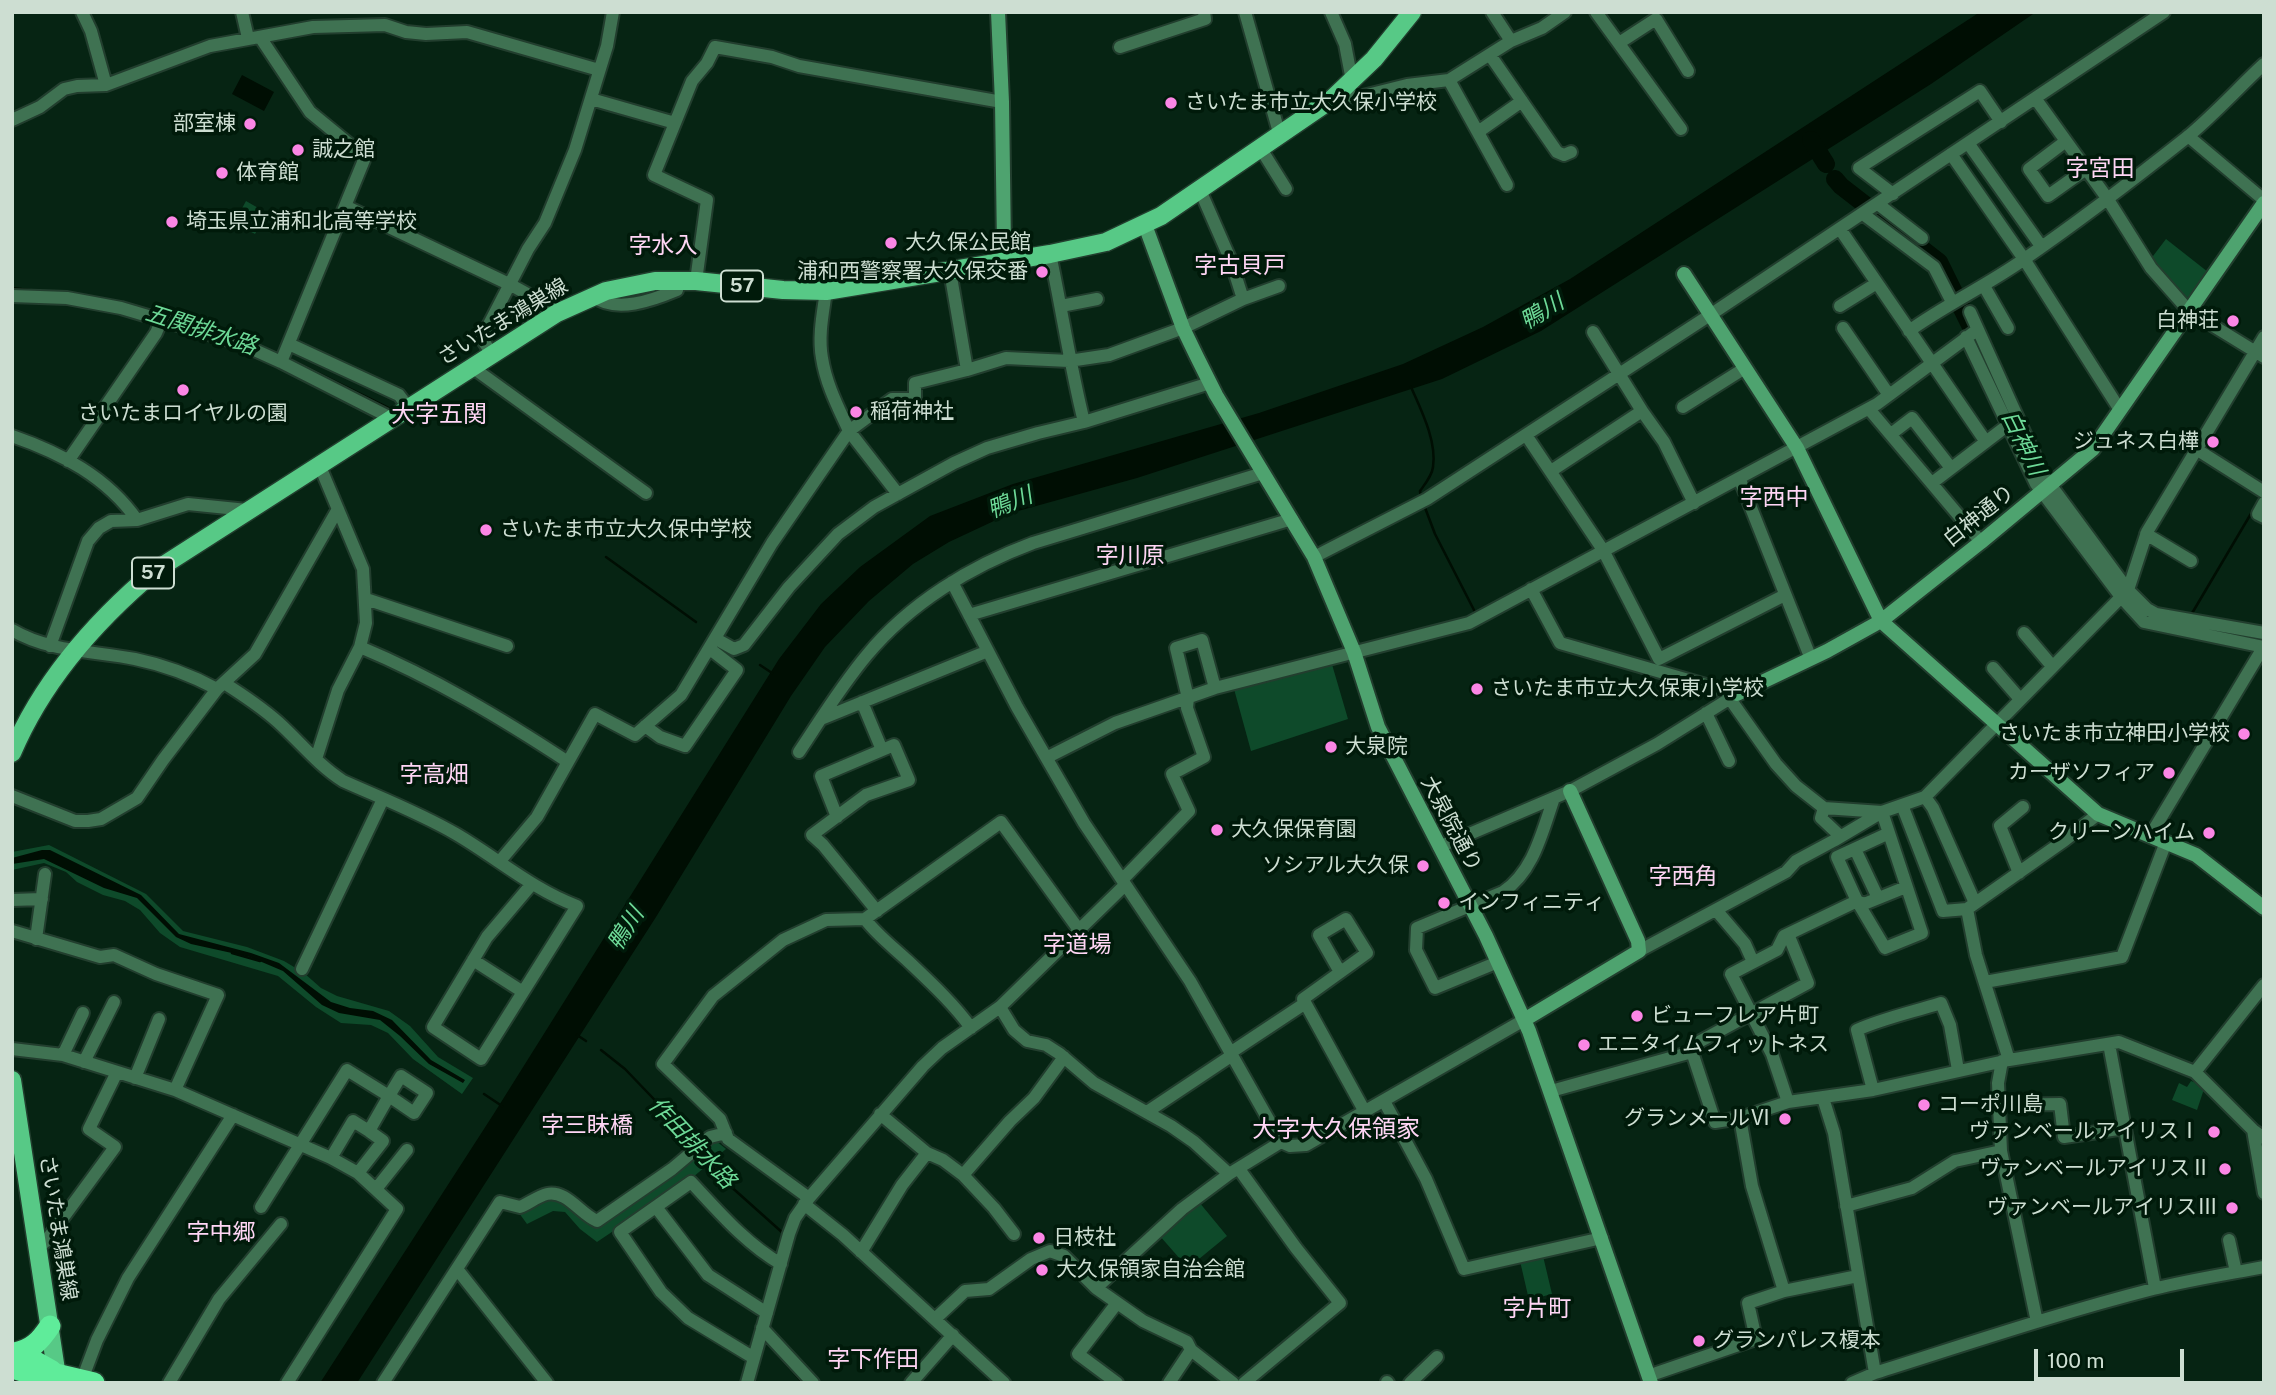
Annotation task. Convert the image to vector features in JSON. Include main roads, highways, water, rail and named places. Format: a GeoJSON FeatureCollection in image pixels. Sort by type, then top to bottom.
{"type":"FeatureCollection","features":[{"type":"Feature","properties":{"kind":"highway"},"geometry":{"type":"LineString","coordinates":[[50,1326],[36,1344],[13,1358],[22,1371],[88,1381]]}},
{"type":"Feature","properties":{"kind":"main road","name":"さいたま鴻巣線"},"geometry":{"type":"LineString","coordinates":[[12,753],[30,714],[75,649],[110,611],[156,570],[556,313],[593,296],[633,285],[687,281],[826,291],[1050,254],[1106,242],[1145,225],[1200,190],[1337,94],[1381,51],[1412,12]]}},
{"type":"Feature","properties":{"kind":"main road","name":"さいたま鴻巣線"},"geometry":{"type":"LineString","coordinates":[[13,1084],[57,1378]]}},
{"type":"Feature","properties":{"kind":"water","name":"鴨川"},"geometry":{"type":"Polygon","coordinates":[[[1980,12],[2036,12],[1931,84],[1541,331],[1442,379],[1137,478],[1011,513],[949,542],[913,564],[869,601],[825,647],[791,696],[656,917],[357,1383],[320,1383],[493,1115],[779,659],[821,604],[860,567],[930,516],[1013,484],[1259,413],[1403,364],[1483,327],[1570,279],[1980,12]]]}},
{"type":"Feature","properties":{"kind":"water"},"geometry":{"type":"Polygon","coordinates":[[[242,75],[274,92],[264,111],[232,94],[242,75]]]}},
{"type":"Feature","properties":{"kind":"water"},"geometry":{"type":"Polygon","coordinates":[[[50,850],[141,895],[179,934],[279,963],[331,1002],[373,1011],[392,1020],[431,1060],[465,1080],[463,1083],[429,1064],[380,1020],[339,1013],[322,1005],[283,971],[250,957],[191,944],[176,937],[137,898],[104,888],[44,859],[12,864],[12,858],[50,850]]]}},
{"type":"Feature","properties":{"kind":"waterway","name":"白神川"},"geometry":{"type":"LineString","coordinates":[[1811,140],[1826,164]]}},
{"type":"Feature","properties":{"kind":"waterway","name":"白神川"},"geometry":{"type":"LineString","coordinates":[[1835,179],[1939,262],[1975,335]]}},
{"type":"Feature","properties":{"kind":"waterway","name":"五関排水路"},"geometry":{"type":"LineString","coordinates":[[12,288],[37,291]]}},
{"type":"Feature","properties":{"kind":"waterway","name":"五関排水路"},"geometry":{"type":"LineString","coordinates":[[286,357],[393,410]]}},
{"type":"Feature","properties":{"kind":"waterway"},"geometry":{"type":"LineString","coordinates":[[1411,387],[1427,426],[1434,457],[1431,474],[1420,491],[1421,499]]}},
{"type":"Feature","properties":{"kind":"waterway","name":"五関排水路"},"geometry":{"type":"LineString","coordinates":[[408,417],[419,421]]}},
{"type":"Feature","properties":{"kind":"waterway"},"geometry":{"type":"LineString","coordinates":[[2191,615],[2262,495]]}},
{"type":"Feature","properties":{"kind":"waterway"},"geometry":{"type":"LineString","coordinates":[[1424,505],[1435,534],[1475,612]]}},
{"type":"Feature","properties":{"kind":"waterway","name":"五関排水路"},"geometry":{"type":"LineString","coordinates":[[606,557],[696,622]]}},
{"type":"Feature","properties":{"kind":"waterway","name":"白神川"},"geometry":{"type":"LineString","coordinates":[[2219,631],[2264,640]]}},
{"type":"Feature","properties":{"kind":"waterway","name":"五関排水路"},"geometry":{"type":"LineString","coordinates":[[760,665],[772,673]]}},
{"type":"Feature","properties":{"kind":"waterway"},"geometry":{"type":"LineString","coordinates":[[232,953],[260,961]]}},
{"type":"Feature","properties":{"kind":"waterway","name":"作田排水路"},"geometry":{"type":"LineString","coordinates":[[577,1035],[586,1041]]}},
{"type":"Feature","properties":{"kind":"waterway","name":"作田排水路"},"geometry":{"type":"LineString","coordinates":[[601,1050],[625,1069],[697,1144]]}},
{"type":"Feature","properties":{"kind":"waterway"},"geometry":{"type":"LineString","coordinates":[[484,1094],[502,1106]]}},
{"type":"Feature","properties":{"kind":"waterway","name":"作田排水路"},"geometry":{"type":"LineString","coordinates":[[701,1150],[718,1175],[784,1234]]}},
{"type":"Feature","properties":{"kind":"waterway","name":"作田排水路"},"geometry":{"type":"LineString","coordinates":[[777,1354],[803,1383]]}},
{"type":"Feature","properties":{"kind":"place","name":"さいたま市立大久保小学校"},"geometry":{"type":"Point","coordinates":[1171,103]}},
{"type":"Feature","properties":{"kind":"place","name":"部室棟"},"geometry":{"type":"Point","coordinates":[250,124]}},
{"type":"Feature","properties":{"kind":"place","name":"誠之館"},"geometry":{"type":"Point","coordinates":[298,150]}},
{"type":"Feature","properties":{"kind":"place","name":"体育館"},"geometry":{"type":"Point","coordinates":[222,173]}},
{"type":"Feature","properties":{"kind":"place","name":"埼玉県立浦和北高等学校"},"geometry":{"type":"Point","coordinates":[172,222]}},
{"type":"Feature","properties":{"kind":"place","name":"大久保公民館"},"geometry":{"type":"Point","coordinates":[891,243]}},
{"type":"Feature","properties":{"kind":"place","name":"浦和西警察署大久保交番"},"geometry":{"type":"Point","coordinates":[1042,272]}},
{"type":"Feature","properties":{"kind":"place","name":"白神荘"},"geometry":{"type":"Point","coordinates":[2233,321]}},
{"type":"Feature","properties":{"kind":"place","name":"さいたまロイヤルの園"},"geometry":{"type":"Point","coordinates":[183,390]}},
{"type":"Feature","properties":{"kind":"place","name":"稲荷神社"},"geometry":{"type":"Point","coordinates":[856,412]}},
{"type":"Feature","properties":{"kind":"place","name":"ジュネス白樺"},"geometry":{"type":"Point","coordinates":[2213,442]}},
{"type":"Feature","properties":{"kind":"place","name":"さいたま市立大久保中学校"},"geometry":{"type":"Point","coordinates":[486,530]}},
{"type":"Feature","properties":{"kind":"place","name":"さいたま市立大久保東小学校"},"geometry":{"type":"Point","coordinates":[1477,689]}},
{"type":"Feature","properties":{"kind":"place","name":"さいたま市立神田小学校"},"geometry":{"type":"Point","coordinates":[2244,734]}},
{"type":"Feature","properties":{"kind":"place","name":"大泉院"},"geometry":{"type":"Point","coordinates":[1331,747]}},
{"type":"Feature","properties":{"kind":"place","name":"カーザソフィア"},"geometry":{"type":"Point","coordinates":[2169,773]}},
{"type":"Feature","properties":{"kind":"place","name":"大久保保育園"},"geometry":{"type":"Point","coordinates":[1217,830]}},
{"type":"Feature","properties":{"kind":"place","name":"クリーンハイム"},"geometry":{"type":"Point","coordinates":[2209,833]}},
{"type":"Feature","properties":{"kind":"place","name":"ソシアル大久保"},"geometry":{"type":"Point","coordinates":[1423,866]}},
{"type":"Feature","properties":{"kind":"place","name":"インフィニティ"},"geometry":{"type":"Point","coordinates":[1444,903]}},
{"type":"Feature","properties":{"kind":"place","name":"ビューフレア片町"},"geometry":{"type":"Point","coordinates":[1637,1016]}},
{"type":"Feature","properties":{"kind":"place","name":"エニタイムフィットネス"},"geometry":{"type":"Point","coordinates":[1584,1045]}},
{"type":"Feature","properties":{"kind":"place","name":"コーポ川島"},"geometry":{"type":"Point","coordinates":[1924,1105]}},
{"type":"Feature","properties":{"kind":"place","name":"グランメールⅥ"},"geometry":{"type":"Point","coordinates":[1785,1119]}},
{"type":"Feature","properties":{"kind":"place","name":"ヴァンベールアイリスⅠ"},"geometry":{"type":"Point","coordinates":[2214,1132]}},
{"type":"Feature","properties":{"kind":"place","name":"ヴァンベールアイリスⅡ"},"geometry":{"type":"Point","coordinates":[2225,1169]}},
{"type":"Feature","properties":{"kind":"place","name":"ヴァンベールアイリスⅢ"},"geometry":{"type":"Point","coordinates":[2232,1208]}},
{"type":"Feature","properties":{"kind":"place","name":"日枝社"},"geometry":{"type":"Point","coordinates":[1039,1238]}},
{"type":"Feature","properties":{"kind":"place","name":"大久保領家自治会館"},"geometry":{"type":"Point","coordinates":[1042,1270]}},
{"type":"Feature","properties":{"kind":"place","name":"グランパレス榎本"},"geometry":{"type":"Point","coordinates":[1699,1341]}},
{"type":"Feature","properties":{"kind":"district","name":"字宮田"},"geometry":{"type":"Point","coordinates":[2100,169]}},
{"type":"Feature","properties":{"kind":"district","name":"字水入"},"geometry":{"type":"Point","coordinates":[663,246]}},
{"type":"Feature","properties":{"kind":"district","name":"字古貝戸"},"geometry":{"type":"Point","coordinates":[1240,266]}},
{"type":"Feature","properties":{"kind":"district","name":"大字五関"},"geometry":{"type":"Point","coordinates":[439,415]}},
{"type":"Feature","properties":{"kind":"district","name":"字西中"},"geometry":{"type":"Point","coordinates":[1774,498]}},
{"type":"Feature","properties":{"kind":"district","name":"字川原"},"geometry":{"type":"Point","coordinates":[1130,556]}},
{"type":"Feature","properties":{"kind":"district","name":"字高畑"},"geometry":{"type":"Point","coordinates":[434,775]}},
{"type":"Feature","properties":{"kind":"district","name":"字西角"},"geometry":{"type":"Point","coordinates":[1683,877]}},
{"type":"Feature","properties":{"kind":"district","name":"字道場"},"geometry":{"type":"Point","coordinates":[1077,945]}},
{"type":"Feature","properties":{"kind":"district","name":"字三眛橋"},"geometry":{"type":"Point","coordinates":[587,1126]}},
{"type":"Feature","properties":{"kind":"district","name":"大字大久保領家"},"geometry":{"type":"Point","coordinates":[1336,1130]}},
{"type":"Feature","properties":{"kind":"district","name":"字中郷"},"geometry":{"type":"Point","coordinates":[221,1233]}},
{"type":"Feature","properties":{"kind":"district","name":"字片町"},"geometry":{"type":"Point","coordinates":[1537,1309]}},
{"type":"Feature","properties":{"kind":"district","name":"字下作田"},"geometry":{"type":"Point","coordinates":[873,1360]}}]}
